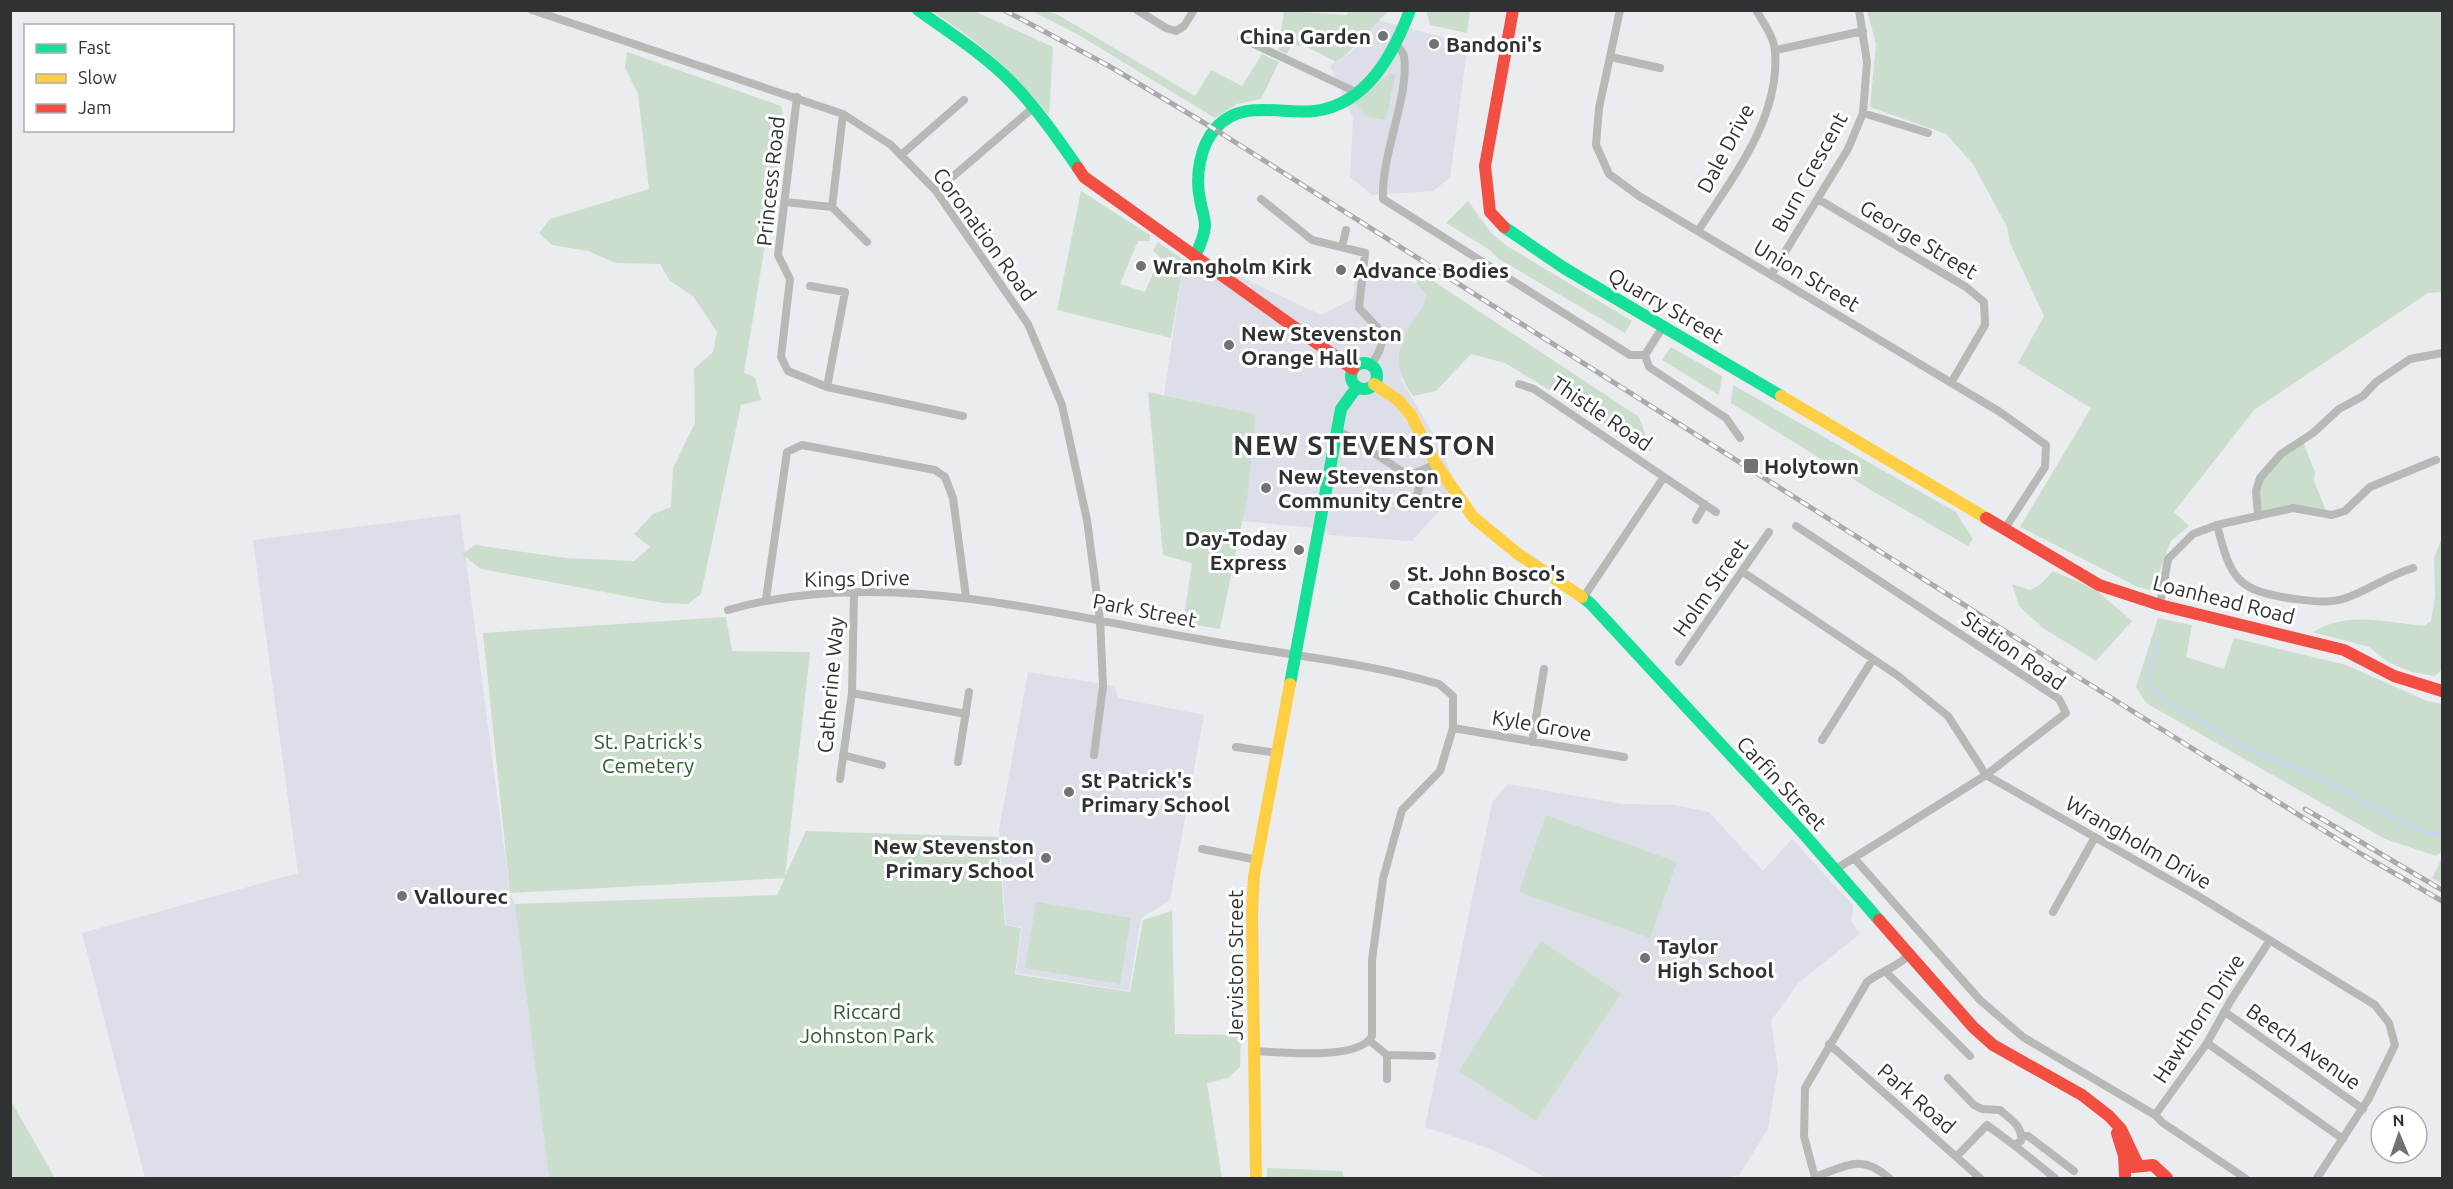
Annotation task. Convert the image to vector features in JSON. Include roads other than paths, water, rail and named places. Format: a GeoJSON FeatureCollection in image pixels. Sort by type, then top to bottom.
{"type":"FeatureCollection","features":[{"type":"Feature","properties":{"kind":"main road"},"geometry":{"type":"LineString","coordinates":[[918,10],[972,49],[1012,83],[1034,107],[1084,177],[1353,369]]}},
{"type":"Feature","properties":{"kind":"main road"},"geometry":{"type":"LineString","coordinates":[[1195,256],[1203,240],[1206,223],[1199,195],[1201,165],[1208,141],[1230,116],[1249,109],[1314,111],[1334,107],[1358,93],[1388,61],[1410,10]]}},
{"type":"Feature","properties":{"kind":"main road","name":"Quarry Street"},"geometry":{"type":"LineString","coordinates":[[1513,10],[1485,165],[1485,184],[1491,214],[1512,233],[1564,268],[1664,325],[2004,530]]}},
{"type":"Feature","properties":{"kind":"main road"},"geometry":{"type":"LineString","coordinates":[[1363,363],[1371,365],[1376,376],[1374,384],[1368,388],[1357,387],[1351,376],[1353,369],[1363,363]]}},
{"type":"Feature","properties":{"kind":"main road","name":"Carfin Street"},"geometry":{"type":"LineString","coordinates":[[1374,384],[1398,400],[1411,415],[1436,464],[1473,517],[1518,554],[1583,598],[1836,869],[1973,1027],[1993,1045],[2082,1095],[2109,1116],[2121,1129],[2138,1165]]}},
{"type":"Feature","properties":{"kind":"main road","name":"Jerviston Street"},"geometry":{"type":"LineString","coordinates":[[1256,1179],[1252,913],[1258,860],[1341,409],[1357,387]]}},
{"type":"Feature","properties":{"kind":"main road","name":"Loanhead Road"},"geometry":{"type":"LineString","coordinates":[[2004,530],[2099,585],[2160,605],[2344,650],[2403,679],[2442,691]]}},
{"type":"Feature","properties":{"kind":"main road","name":"Carfin Street"},"geometry":{"type":"LineString","coordinates":[[2109,1116],[2120,1139],[2124,1177]]}},
{"type":"Feature","properties":{"kind":"main road"},"geometry":{"type":"LineString","coordinates":[[2124,1177],[2138,1165],[2157,1166],[2167,1179]]}},
{"type":"Feature","properties":{"kind":"street","name":"Coronation Road"},"geometry":{"type":"LineString","coordinates":[[532,10],[725,77],[797,97],[843,114],[891,145],[936,191],[1028,324],[1062,405],[1088,520],[1100,619],[1104,686],[1094,756]]}},
{"type":"Feature","properties":{"kind":"street"},"geometry":{"type":"LineString","coordinates":[[1137,10],[1166,28],[1176,31],[1184,26],[1194,10]]}},
{"type":"Feature","properties":{"kind":"street","name":"Union Street"},"geometry":{"type":"LineString","coordinates":[[1620,10],[1599,108],[1596,145],[1609,174],[1639,196],[2000,412],[2046,446],[2045,467],[2004,530]]}},
{"type":"Feature","properties":{"kind":"street"},"geometry":{"type":"LineString","coordinates":[[1756,10],[1776,50],[1863,31]]}},
{"type":"Feature","properties":{"kind":"street","name":"Burn Crescent"},"geometry":{"type":"LineString","coordinates":[[1771,275],[1848,149],[1863,113],[1867,62],[1859,10]]}},
{"type":"Feature","properties":{"kind":"street"},"geometry":{"type":"LineString","coordinates":[[1242,38],[1358,93]]}},
{"type":"Feature","properties":{"kind":"street"},"geometry":{"type":"LineString","coordinates":[[1396,44],[1404,54],[1402,86],[1387,152],[1383,199],[1630,356],[1645,355]]}},
{"type":"Feature","properties":{"kind":"street","name":"Dale Drive"},"geometry":{"type":"LineString","coordinates":[[1698,231],[1739,167],[1766,116],[1776,50]]}},
{"type":"Feature","properties":{"kind":"street"},"geometry":{"type":"LineString","coordinates":[[1611,57],[1660,68]]}},
{"type":"Feature","properties":{"kind":"street","name":"Princess Road"},"geometry":{"type":"LineString","coordinates":[[797,97],[778,255],[790,279],[790,297],[781,357],[788,371],[827,387],[963,416]]}},
{"type":"Feature","properties":{"kind":"street"},"geometry":{"type":"LineString","coordinates":[[901,155],[964,100]]}},
{"type":"Feature","properties":{"kind":"street"},"geometry":{"type":"LineString","coordinates":[[936,191],[1034,107]]}},
{"type":"Feature","properties":{"kind":"street"},"geometry":{"type":"LineString","coordinates":[[1863,113],[1928,134]]}},
{"type":"Feature","properties":{"kind":"street"},"geometry":{"type":"LineString","coordinates":[[832,207],[843,114]]}},
{"type":"Feature","properties":{"kind":"street"},"geometry":{"type":"LineString","coordinates":[[1260,199],[1312,240],[1365,254],[1359,308],[1383,335],[1384,343],[1371,365]]}},
{"type":"Feature","properties":{"kind":"street","name":"George Street"},"geometry":{"type":"LineString","coordinates":[[1818,199],[1965,287],[1983,302],[1985,325],[1951,382]]}},
{"type":"Feature","properties":{"kind":"street"},"geometry":{"type":"LineString","coordinates":[[785,202],[832,207],[867,242]]}},
{"type":"Feature","properties":{"kind":"street"},"geometry":{"type":"LineString","coordinates":[[1341,247],[1346,230]]}},
{"type":"Feature","properties":{"kind":"street"},"geometry":{"type":"LineString","coordinates":[[810,286],[845,292],[827,387]]}},
{"type":"Feature","properties":{"kind":"street"},"geometry":{"type":"LineString","coordinates":[[1664,325],[1645,355],[1648,367],[1726,418],[1740,438]]}},
{"type":"Feature","properties":{"kind":"street"},"geometry":{"type":"LineString","coordinates":[[2258,516],[2256,491],[2260,478],[2281,454],[2313,433],[2339,409],[2363,396],[2376,382],[2410,359],[2442,353]]}},
{"type":"Feature","properties":{"kind":"street","name":"Thistle Road"},"geometry":{"type":"LineString","coordinates":[[1518,384],[1534,389],[1716,512]]}},
{"type":"Feature","properties":{"kind":"street"},"geometry":{"type":"LineString","coordinates":[[1337,431],[1409,476],[1420,485],[1417,494]]}},
{"type":"Feature","properties":{"kind":"street"},"geometry":{"type":"LineString","coordinates":[[766,599],[787,452],[802,445],[935,470],[945,477],[953,498],[966,597]]}},
{"type":"Feature","properties":{"kind":"street"},"geometry":{"type":"LineString","coordinates":[[2160,605],[2168,559],[2193,534],[2217,525],[2293,508],[2332,515],[2345,511],[2370,487],[2436,460]]}},
{"type":"Feature","properties":{"kind":"street"},"geometry":{"type":"LineString","coordinates":[[1409,476],[1436,464]]}},
{"type":"Feature","properties":{"kind":"street"},"geometry":{"type":"LineString","coordinates":[[1583,598],[1664,477]]}},
{"type":"Feature","properties":{"kind":"street"},"geometry":{"type":"LineString","coordinates":[[1696,520],[1705,504]]}},
{"type":"Feature","properties":{"kind":"street"},"geometry":{"type":"LineString","coordinates":[[2217,525],[2227,563],[2244,586],[2267,595],[2330,602],[2344,599],[2393,574],[2413,568]]}},
{"type":"Feature","properties":{"kind":"street","name":"Station Road"},"geometry":{"type":"LineString","coordinates":[[1796,526],[2059,699],[2066,714],[1986,774],[1836,869]]}},
{"type":"Feature","properties":{"kind":"street","name":"Holm Street"},"geometry":{"type":"LineString","coordinates":[[1679,662],[1769,532]]}},
{"type":"Feature","properties":{"kind":"street","name":"Wrangholm Drive"},"geometry":{"type":"LineString","coordinates":[[1743,572],[1873,659],[1948,716],[1986,774],[2270,940],[2375,1005],[2389,1023],[2395,1045],[2363,1108],[2317,1179]]}},
{"type":"Feature","properties":{"kind":"street","name":"Kings Drive"},"geometry":{"type":"LineString","coordinates":[[728,610],[766,599],[854,594],[966,597],[987,601]]}},
{"type":"Feature","properties":{"kind":"street","name":"Catherine Way"},"geometry":{"type":"LineString","coordinates":[[840,779],[852,693],[854,594]]}},
{"type":"Feature","properties":{"kind":"street","name":"Park Street"},"geometry":{"type":"LineString","coordinates":[[987,601],[1296,654],[1439,684],[1453,696],[1453,728],[1440,771],[1402,810],[1386,868],[1372,960],[1370,1041]]}},
{"type":"Feature","properties":{"kind":"street"},"geometry":{"type":"LineString","coordinates":[[1822,740],[1873,659]]}},
{"type":"Feature","properties":{"kind":"street"},"geometry":{"type":"LineString","coordinates":[[1532,742],[1544,669]]}},
{"type":"Feature","properties":{"kind":"street"},"geometry":{"type":"LineString","coordinates":[[958,762],[969,692]]}},
{"type":"Feature","properties":{"kind":"street"},"geometry":{"type":"LineString","coordinates":[[852,693],[966,714]]}},
{"type":"Feature","properties":{"kind":"street","name":"Kyle Grove"},"geometry":{"type":"LineString","coordinates":[[1453,728],[1624,757]]}},
{"type":"Feature","properties":{"kind":"street"},"geometry":{"type":"LineString","coordinates":[[1236,747],[1277,753]]}},
{"type":"Feature","properties":{"kind":"street"},"geometry":{"type":"LineString","coordinates":[[843,755],[882,765]]}},
{"type":"Feature","properties":{"kind":"street"},"geometry":{"type":"LineString","coordinates":[[2053,912],[2095,837]]}},
{"type":"Feature","properties":{"kind":"street"},"geometry":{"type":"LineString","coordinates":[[1202,849],[1258,860]]}},
{"type":"Feature","properties":{"kind":"street"},"geometry":{"type":"LineString","coordinates":[[1854,858],[1980,1000],[2023,1037],[2155,1115],[2163,1123],[2245,1179]]}},
{"type":"Feature","properties":{"kind":"street","name":"Hawthorn Drive"},"geometry":{"type":"LineString","coordinates":[[2155,1115],[2207,1043],[2231,1000],[2270,940]]}},
{"type":"Feature","properties":{"kind":"street"},"geometry":{"type":"LineString","coordinates":[[1889,1179],[1875,1166],[1857,1163],[1815,1178],[1804,1136],[1803,1097],[1808,1082],[1829,1044],[1867,982],[1875,975],[1900,964],[1910,954]]}},
{"type":"Feature","properties":{"kind":"street"},"geometry":{"type":"LineString","coordinates":[[1886,972],[1970,1056]]}},
{"type":"Feature","properties":{"kind":"street","name":"Beech Avenue"},"geometry":{"type":"LineString","coordinates":[[2225,1012],[2363,1108]]}},
{"type":"Feature","properties":{"kind":"street"},"geometry":{"type":"LineString","coordinates":[[1254,1051],[1346,1052],[1370,1041],[1387,1055],[1432,1056]]}},
{"type":"Feature","properties":{"kind":"street"},"geometry":{"type":"LineString","coordinates":[[2207,1043],[2343,1139]]}},
{"type":"Feature","properties":{"kind":"street","name":"Park Road"},"geometry":{"type":"LineString","coordinates":[[1829,1044],[1980,1179]]}},
{"type":"Feature","properties":{"kind":"street"},"geometry":{"type":"LineString","coordinates":[[1387,1055],[1387,1079]]}},
{"type":"Feature","properties":{"kind":"street"},"geometry":{"type":"LineString","coordinates":[[1948,1078],[1974,1105],[1982,1109],[2001,1110],[2020,1128],[2021,1141],[2014,1145]]}},
{"type":"Feature","properties":{"kind":"street"},"geometry":{"type":"LineString","coordinates":[[1956,1157],[1987,1125],[2055,1179]]}},
{"type":"Feature","properties":{"kind":"street"},"geometry":{"type":"LineString","coordinates":[[2022,1136],[2028,1136],[2074,1171]]}},
{"type":"Feature","properties":{"kind":"waterway"},"geometry":{"type":"LineString","coordinates":[[2159,637],[2148,674],[2151,687],[2165,700],[2236,743],[2329,782],[2389,816],[2421,831],[2442,835]]}},
{"type":"Feature","properties":{"kind":"railway"},"geometry":{"type":"LineString","coordinates":[[1004,10],[1109,66],[1216,130],[2081,679],[2363,855],[2442,901]]}},
{"type":"Feature","properties":{"kind":"railway"},"geometry":{"type":"LineString","coordinates":[[2305,809],[2442,890]]}},
{"type":"Feature","properties":{"kind":"place","name":"China Garden"},"geometry":{"type":"Point","coordinates":[1383,36]}},
{"type":"Feature","properties":{"kind":"place","name":"Bandoni's"},"geometry":{"type":"Point","coordinates":[1434,44]}},
{"type":"Feature","properties":{"kind":"place","name":"Wrangholm Kirk"},"geometry":{"type":"Point","coordinates":[1141,266]}},
{"type":"Feature","properties":{"kind":"place","name":"Advance Bodies"},"geometry":{"type":"Point","coordinates":[1341,270]}},
{"type":"Feature","properties":{"kind":"place","name":"New Stevenston Orange Hall"},"geometry":{"type":"Point","coordinates":[1229,345]}},
{"type":"Feature","properties":{"kind":"place","name":"Holytown"},"geometry":{"type":"Point","coordinates":[1751,466]}},
{"type":"Feature","properties":{"kind":"place","name":"New Stevenston Community Centre"},"geometry":{"type":"Point","coordinates":[1266,488]}},
{"type":"Feature","properties":{"kind":"place","name":"Day-Today Express"},"geometry":{"type":"Point","coordinates":[1299,550]}},
{"type":"Feature","properties":{"kind":"place","name":"St. John Bosco's Catholic Church"},"geometry":{"type":"Point","coordinates":[1395,585]}},
{"type":"Feature","properties":{"kind":"place","name":"St Patrick's Primary School"},"geometry":{"type":"Point","coordinates":[1069,792]}},
{"type":"Feature","properties":{"kind":"place","name":"New Stevenston Primary School"},"geometry":{"type":"Point","coordinates":[1046,858]}},
{"type":"Feature","properties":{"kind":"place","name":"Vallourec"},"geometry":{"type":"Point","coordinates":[402,896]}},
{"type":"Feature","properties":{"kind":"place","name":"Taylor High School"},"geometry":{"type":"Point","coordinates":[1645,958]}},
{"type":"Feature","properties":{"kind":"district","name":"NEW STEVENSTON"},"geometry":{"type":"Point","coordinates":[1365,445]}},
{"type":"Feature","properties":{"kind":"park label","name":"St. Patrick's Cemetery"},"geometry":{"type":"Point","coordinates":[648,753]}},
{"type":"Feature","properties":{"kind":"park label","name":"Riccard Johnston Park"},"geometry":{"type":"Point","coordinates":[867,1023]}}]}
